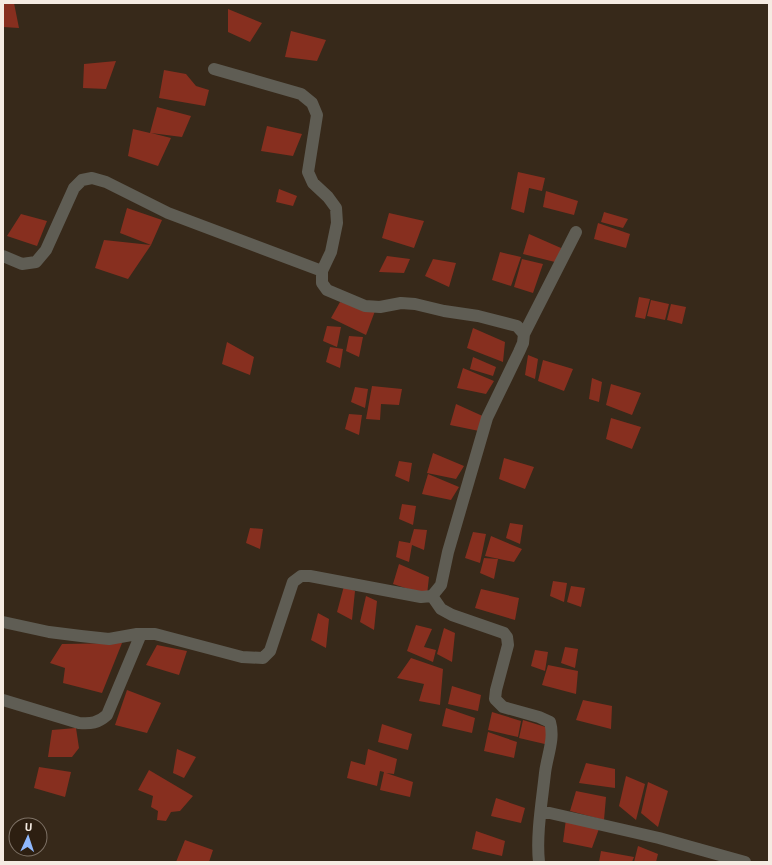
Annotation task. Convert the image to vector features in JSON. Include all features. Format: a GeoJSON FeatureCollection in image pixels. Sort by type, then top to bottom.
{"type":"FeatureCollection","features":[{"type":"Feature","properties":{"kind":"street"},"geometry":{"type":"LineString","coordinates":[[214,68],[301,94],[312,103],[317,114],[308,172],[313,183],[328,197],[336,208],[337,223],[331,252],[322,271],[322,283],[328,290],[366,306],[380,307],[401,303],[415,304],[444,311],[478,316],[517,326],[524,334]]}},
{"type":"Feature","properties":{"kind":"street"},"geometry":{"type":"LineString","coordinates":[[3,256],[22,264],[36,262],[46,250],[74,188],[82,180],[92,178],[106,182],[168,213],[322,271]]}},
{"type":"Feature","properties":{"kind":"street"},"geometry":{"type":"LineString","coordinates":[[3,622],[49,632],[109,639],[141,634],[155,634],[242,658],[263,658],[270,651],[293,582],[301,576],[310,576],[421,597],[432,596],[441,585],[448,552],[487,418],[523,343],[524,334],[576,232]]}},
{"type":"Feature","properties":{"kind":"street"},"geometry":{"type":"LineString","coordinates":[[432,596],[441,609],[452,615],[504,633],[507,637],[508,645],[495,698],[503,707],[539,717],[550,722],[552,730],[545,772],[541,811],[538,848],[539,862]]}},
{"type":"Feature","properties":{"kind":"street"},"geometry":{"type":"LineString","coordinates":[[3,700],[80,723],[92,724],[101,720],[107,715],[141,634]]}},
{"type":"Feature","properties":{"kind":"street"},"geometry":{"type":"LineString","coordinates":[[541,811],[659,838],[745,862]]}},
{"type":"Feature","properties":{"kind":"building"},"geometry":{"type":"Polygon","coordinates":[[[3,3],[14,3],[19,28],[3,27],[3,3]]]}},
{"type":"Feature","properties":{"kind":"building"},"geometry":{"type":"Polygon","coordinates":[[[228,9],[262,23],[250,42],[228,32],[228,9]]]}},
{"type":"Feature","properties":{"kind":"building"},"geometry":{"type":"Polygon","coordinates":[[[291,31],[326,40],[317,61],[285,57],[291,31]]]}},
{"type":"Feature","properties":{"kind":"building"},"geometry":{"type":"Polygon","coordinates":[[[116,61],[106,89],[83,88],[84,64],[116,61]]]}},
{"type":"Feature","properties":{"kind":"building"},"geometry":{"type":"Polygon","coordinates":[[[164,70],[186,74],[196,86],[209,90],[205,106],[159,98],[164,70]]]}},
{"type":"Feature","properties":{"kind":"building"},"geometry":{"type":"Polygon","coordinates":[[[157,107],[191,116],[182,137],[151,133],[171,138],[158,166],[128,156],[133,129],[150,133],[157,107]]]}},
{"type":"Feature","properties":{"kind":"building"},"geometry":{"type":"Polygon","coordinates":[[[267,126],[302,134],[293,156],[261,151],[267,126]]]}},
{"type":"Feature","properties":{"kind":"building"},"geometry":{"type":"Polygon","coordinates":[[[518,172],[545,178],[542,191],[529,188],[524,213],[511,209],[518,172]]]}},
{"type":"Feature","properties":{"kind":"building"},"geometry":{"type":"Polygon","coordinates":[[[279,189],[297,196],[293,206],[276,202],[279,189]]]}},
{"type":"Feature","properties":{"kind":"building"},"geometry":{"type":"Polygon","coordinates":[[[546,191],[578,201],[574,215],[543,207],[546,191]]]}},
{"type":"Feature","properties":{"kind":"building"},"geometry":{"type":"Polygon","coordinates":[[[127,208],[162,220],[151,245],[120,233],[127,208]]]}},
{"type":"Feature","properties":{"kind":"building"},"geometry":{"type":"Polygon","coordinates":[[[604,212],[628,219],[623,228],[601,222],[604,212]]]}},
{"type":"Feature","properties":{"kind":"building"},"geometry":{"type":"Polygon","coordinates":[[[389,213],[424,221],[414,248],[382,238],[389,213]]]}},
{"type":"Feature","properties":{"kind":"building"},"geometry":{"type":"Polygon","coordinates":[[[21,214],[47,221],[37,246],[7,236],[21,214]]]}},
{"type":"Feature","properties":{"kind":"building"},"geometry":{"type":"Polygon","coordinates":[[[598,223],[630,234],[626,248],[594,239],[598,223]]]}},
{"type":"Feature","properties":{"kind":"building"},"geometry":{"type":"Polygon","coordinates":[[[529,234],[561,248],[559,263],[523,254],[529,234]]]}},
{"type":"Feature","properties":{"kind":"building"},"geometry":{"type":"Polygon","coordinates":[[[104,240],[151,245],[128,279],[95,268],[104,240]]]}},
{"type":"Feature","properties":{"kind":"building"},"geometry":{"type":"Polygon","coordinates":[[[500,252],[521,257],[511,286],[492,280],[500,252]]]}},
{"type":"Feature","properties":{"kind":"building"},"geometry":{"type":"Polygon","coordinates":[[[387,256],[410,259],[404,273],[379,272],[387,256]]]}},
{"type":"Feature","properties":{"kind":"building"},"geometry":{"type":"Polygon","coordinates":[[[433,259],[456,263],[449,287],[425,276],[433,259]]]}},
{"type":"Feature","properties":{"kind":"building"},"geometry":{"type":"Polygon","coordinates":[[[522,259],[543,264],[533,293],[514,287],[522,259]]]}},
{"type":"Feature","properties":{"kind":"building"},"geometry":{"type":"Polygon","coordinates":[[[639,297],[650,299],[645,319],[635,317],[639,297]]]}},
{"type":"Feature","properties":{"kind":"building"},"geometry":{"type":"Polygon","coordinates":[[[651,300],[669,304],[665,320],[647,316],[651,300]]]}},
{"type":"Feature","properties":{"kind":"building"},"geometry":{"type":"Polygon","coordinates":[[[340,302],[375,311],[366,335],[331,318],[340,302]]]}},
{"type":"Feature","properties":{"kind":"building"},"geometry":{"type":"Polygon","coordinates":[[[671,304],[686,307],[682,324],[667,320],[671,304]]]}},
{"type":"Feature","properties":{"kind":"building"},"geometry":{"type":"Polygon","coordinates":[[[327,326],[341,327],[337,347],[323,341],[327,326]]]}},
{"type":"Feature","properties":{"kind":"building"},"geometry":{"type":"Polygon","coordinates":[[[473,328],[505,342],[503,362],[467,348],[473,328]]]}},
{"type":"Feature","properties":{"kind":"building"},"geometry":{"type":"Polygon","coordinates":[[[349,336],[363,337],[359,357],[346,351],[349,336]]]}},
{"type":"Feature","properties":{"kind":"building"},"geometry":{"type":"Polygon","coordinates":[[[227,342],[254,357],[250,375],[222,364],[227,342]]]}},
{"type":"Feature","properties":{"kind":"building"},"geometry":{"type":"Polygon","coordinates":[[[330,347],[343,349],[340,368],[326,362],[330,347]]]}},
{"type":"Feature","properties":{"kind":"building"},"geometry":{"type":"Polygon","coordinates":[[[528,355],[538,359],[535,379],[525,375],[528,355]]]}},
{"type":"Feature","properties":{"kind":"building"},"geometry":{"type":"Polygon","coordinates":[[[473,357],[496,367],[493,376],[470,369],[473,357]]]}},
{"type":"Feature","properties":{"kind":"building"},"geometry":{"type":"Polygon","coordinates":[[[543,360],[573,369],[564,391],[538,381],[543,360]]]}},
{"type":"Feature","properties":{"kind":"building"},"geometry":{"type":"Polygon","coordinates":[[[463,368],[494,381],[486,394],[457,388],[463,368]]]}},
{"type":"Feature","properties":{"kind":"building"},"geometry":{"type":"Polygon","coordinates":[[[592,378],[602,382],[599,402],[589,399],[592,378]]]}},
{"type":"Feature","properties":{"kind":"building"},"geometry":{"type":"Polygon","coordinates":[[[611,384],[641,393],[632,415],[606,405],[611,384]]]}},
{"type":"Feature","properties":{"kind":"building"},"geometry":{"type":"Polygon","coordinates":[[[372,386],[402,389],[399,405],[381,404],[380,420],[366,419],[372,386]]]}},
{"type":"Feature","properties":{"kind":"building"},"geometry":{"type":"Polygon","coordinates":[[[355,387],[368,389],[365,408],[351,402],[355,387]]]}},
{"type":"Feature","properties":{"kind":"building"},"geometry":{"type":"Polygon","coordinates":[[[456,404],[487,418],[479,431],[450,425],[456,404]]]}},
{"type":"Feature","properties":{"kind":"building"},"geometry":{"type":"Polygon","coordinates":[[[349,414],[362,415],[359,435],[345,429],[349,414]]]}},
{"type":"Feature","properties":{"kind":"building"},"geometry":{"type":"Polygon","coordinates":[[[611,418],[641,427],[632,449],[606,439],[611,418]]]}},
{"type":"Feature","properties":{"kind":"building"},"geometry":{"type":"Polygon","coordinates":[[[433,453],[464,466],[456,479],[427,473],[433,453]]]}},
{"type":"Feature","properties":{"kind":"building"},"geometry":{"type":"Polygon","coordinates":[[[504,458],[534,467],[525,489],[499,479],[504,458]]]}},
{"type":"Feature","properties":{"kind":"building"},"geometry":{"type":"Polygon","coordinates":[[[399,461],[412,463],[409,482],[395,476],[399,461]]]}},
{"type":"Feature","properties":{"kind":"building"},"geometry":{"type":"Polygon","coordinates":[[[428,474],[459,487],[451,500],[422,494],[428,474]]]}},
{"type":"Feature","properties":{"kind":"building"},"geometry":{"type":"Polygon","coordinates":[[[402,504],[416,506],[413,525],[399,519],[402,504]]]}},
{"type":"Feature","properties":{"kind":"building"},"geometry":{"type":"Polygon","coordinates":[[[510,523],[523,525],[520,544],[506,538],[510,523]]]}},
{"type":"Feature","properties":{"kind":"building"},"geometry":{"type":"Polygon","coordinates":[[[250,528],[263,529],[260,549],[246,543],[250,528]]]}},
{"type":"Feature","properties":{"kind":"building"},"geometry":{"type":"Polygon","coordinates":[[[414,529],[427,530],[424,550],[412,545],[409,562],[396,557],[399,541],[410,543],[414,529]]]}},
{"type":"Feature","properties":{"kind":"building"},"geometry":{"type":"Polygon","coordinates":[[[473,532],[486,534],[480,563],[465,558],[473,532]]]}},
{"type":"Feature","properties":{"kind":"building"},"geometry":{"type":"Polygon","coordinates":[[[491,536],[522,549],[514,562],[485,556],[491,536]]]}},
{"type":"Feature","properties":{"kind":"building"},"geometry":{"type":"Polygon","coordinates":[[[484,558],[498,559],[494,579],[480,573],[484,558]]]}},
{"type":"Feature","properties":{"kind":"building"},"geometry":{"type":"Polygon","coordinates":[[[399,564],[429,577],[427,595],[393,584],[399,564]]]}},
{"type":"Feature","properties":{"kind":"building"},"geometry":{"type":"Polygon","coordinates":[[[553,581],[567,583],[564,602],[550,596],[553,581]]]}},
{"type":"Feature","properties":{"kind":"building"},"geometry":{"type":"Polygon","coordinates":[[[344,586],[355,591],[352,620],[337,612],[344,586]]]}},
{"type":"Feature","properties":{"kind":"building"},"geometry":{"type":"Polygon","coordinates":[[[571,586],[585,588],[581,607],[567,602],[571,586]]]}},
{"type":"Feature","properties":{"kind":"building"},"geometry":{"type":"Polygon","coordinates":[[[481,589],[519,598],[515,620],[475,608],[481,589]]]}},
{"type":"Feature","properties":{"kind":"building"},"geometry":{"type":"Polygon","coordinates":[[[366,596],[377,601],[374,630],[360,622],[366,596]]]}},
{"type":"Feature","properties":{"kind":"building"},"geometry":{"type":"Polygon","coordinates":[[[318,613],[329,619],[326,648],[311,640],[318,613]]]}},
{"type":"Feature","properties":{"kind":"building"},"geometry":{"type":"Polygon","coordinates":[[[416,625],[432,629],[424,647],[436,650],[433,662],[407,651],[416,625]]]}},
{"type":"Feature","properties":{"kind":"building"},"geometry":{"type":"Polygon","coordinates":[[[444,628],[455,633],[452,662],[437,654],[444,628]]]}},
{"type":"Feature","properties":{"kind":"building"},"geometry":{"type":"Polygon","coordinates":[[[122,643],[102,693],[63,683],[65,668],[50,663],[62,644],[122,643]]]}},
{"type":"Feature","properties":{"kind":"building"},"geometry":{"type":"Polygon","coordinates":[[[157,645],[187,651],[179,675],[146,665],[157,645]]]}},
{"type":"Feature","properties":{"kind":"building"},"geometry":{"type":"Polygon","coordinates":[[[565,647],[578,649],[575,668],[561,663],[565,647]]]}},
{"type":"Feature","properties":{"kind":"building"},"geometry":{"type":"Polygon","coordinates":[[[535,650],[548,652],[545,671],[531,666],[535,650]]]}},
{"type":"Feature","properties":{"kind":"building"},"geometry":{"type":"Polygon","coordinates":[[[411,658],[443,669],[440,705],[419,701],[424,684],[397,678],[411,658]]]}},
{"type":"Feature","properties":{"kind":"building"},"geometry":{"type":"Polygon","coordinates":[[[548,665],[578,671],[576,694],[542,685],[548,665]]]}},
{"type":"Feature","properties":{"kind":"building"},"geometry":{"type":"Polygon","coordinates":[[[452,686],[481,695],[478,711],[448,704],[452,686]]]}},
{"type":"Feature","properties":{"kind":"building"},"geometry":{"type":"Polygon","coordinates":[[[127,690],[161,703],[147,733],[115,725],[127,690]]]}},
{"type":"Feature","properties":{"kind":"building"},"geometry":{"type":"Polygon","coordinates":[[[583,700],[612,706],[611,729],[576,720],[583,700]]]}},
{"type":"Feature","properties":{"kind":"building"},"geometry":{"type":"Polygon","coordinates":[[[446,708],[475,718],[472,733],[442,726],[446,708]]]}},
{"type":"Feature","properties":{"kind":"building"},"geometry":{"type":"Polygon","coordinates":[[[492,712],[521,721],[518,737],[488,730],[492,712]]]}},
{"type":"Feature","properties":{"kind":"building"},"geometry":{"type":"Polygon","coordinates":[[[523,720],[552,729],[549,745],[519,738],[523,720]]]}},
{"type":"Feature","properties":{"kind":"building"},"geometry":{"type":"Polygon","coordinates":[[[382,724],[412,734],[408,750],[378,742],[382,724]]]}},
{"type":"Feature","properties":{"kind":"building"},"geometry":{"type":"Polygon","coordinates":[[[76,728],[79,748],[72,757],[48,757],[52,730],[76,728]]]}},
{"type":"Feature","properties":{"kind":"building"},"geometry":{"type":"Polygon","coordinates":[[[488,732],[517,742],[514,758],[484,751],[488,732]]]}},
{"type":"Feature","properties":{"kind":"building"},"geometry":{"type":"Polygon","coordinates":[[[177,749],[196,757],[184,778],[173,773],[177,749]]]}},
{"type":"Feature","properties":{"kind":"building"},"geometry":{"type":"Polygon","coordinates":[[[368,749],[397,759],[394,774],[386,773],[413,782],[410,797],[380,790],[384,772],[380,771],[377,786],[347,778],[351,761],[365,765],[368,749]]]}},
{"type":"Feature","properties":{"kind":"building"},"geometry":{"type":"Polygon","coordinates":[[[586,763],[615,769],[615,788],[579,783],[586,763]]]}},
{"type":"Feature","properties":{"kind":"building"},"geometry":{"type":"Polygon","coordinates":[[[39,767],[71,772],[65,797],[34,788],[39,767]]]}},
{"type":"Feature","properties":{"kind":"building"},"geometry":{"type":"Polygon","coordinates":[[[149,770],[193,796],[180,811],[171,812],[166,821],[157,820],[158,811],[151,807],[153,796],[138,790],[149,770]]]}},
{"type":"Feature","properties":{"kind":"building"},"geometry":{"type":"Polygon","coordinates":[[[626,776],[645,784],[636,820],[619,806],[626,776]]]}},
{"type":"Feature","properties":{"kind":"building"},"geometry":{"type":"Polygon","coordinates":[[[648,782],[668,791],[658,827],[641,813],[648,782]]]}},
{"type":"Feature","properties":{"kind":"building"},"geometry":{"type":"Polygon","coordinates":[[[576,791],[606,797],[604,820],[570,811],[576,791]]]}},
{"type":"Feature","properties":{"kind":"building"},"geometry":{"type":"Polygon","coordinates":[[[496,798],[525,808],[521,823],[491,816],[496,798]]]}},
{"type":"Feature","properties":{"kind":"building"},"geometry":{"type":"Polygon","coordinates":[[[566,819],[600,826],[592,848],[563,842],[566,819]]]}},
{"type":"Feature","properties":{"kind":"building"},"geometry":{"type":"Polygon","coordinates":[[[476,831],[505,841],[502,856],[472,849],[476,831]]]}},
{"type":"Feature","properties":{"kind":"building"},"geometry":{"type":"Polygon","coordinates":[[[185,840],[213,850],[209,862],[176,862],[185,840]]]}},
{"type":"Feature","properties":{"kind":"building"},"geometry":{"type":"Polygon","coordinates":[[[638,846],[658,854],[656,862],[634,862],[638,846]]]}},
{"type":"Feature","properties":{"kind":"building"},"geometry":{"type":"Polygon","coordinates":[[[601,851],[634,857],[632,862],[599,862],[601,851]]]}}]}
